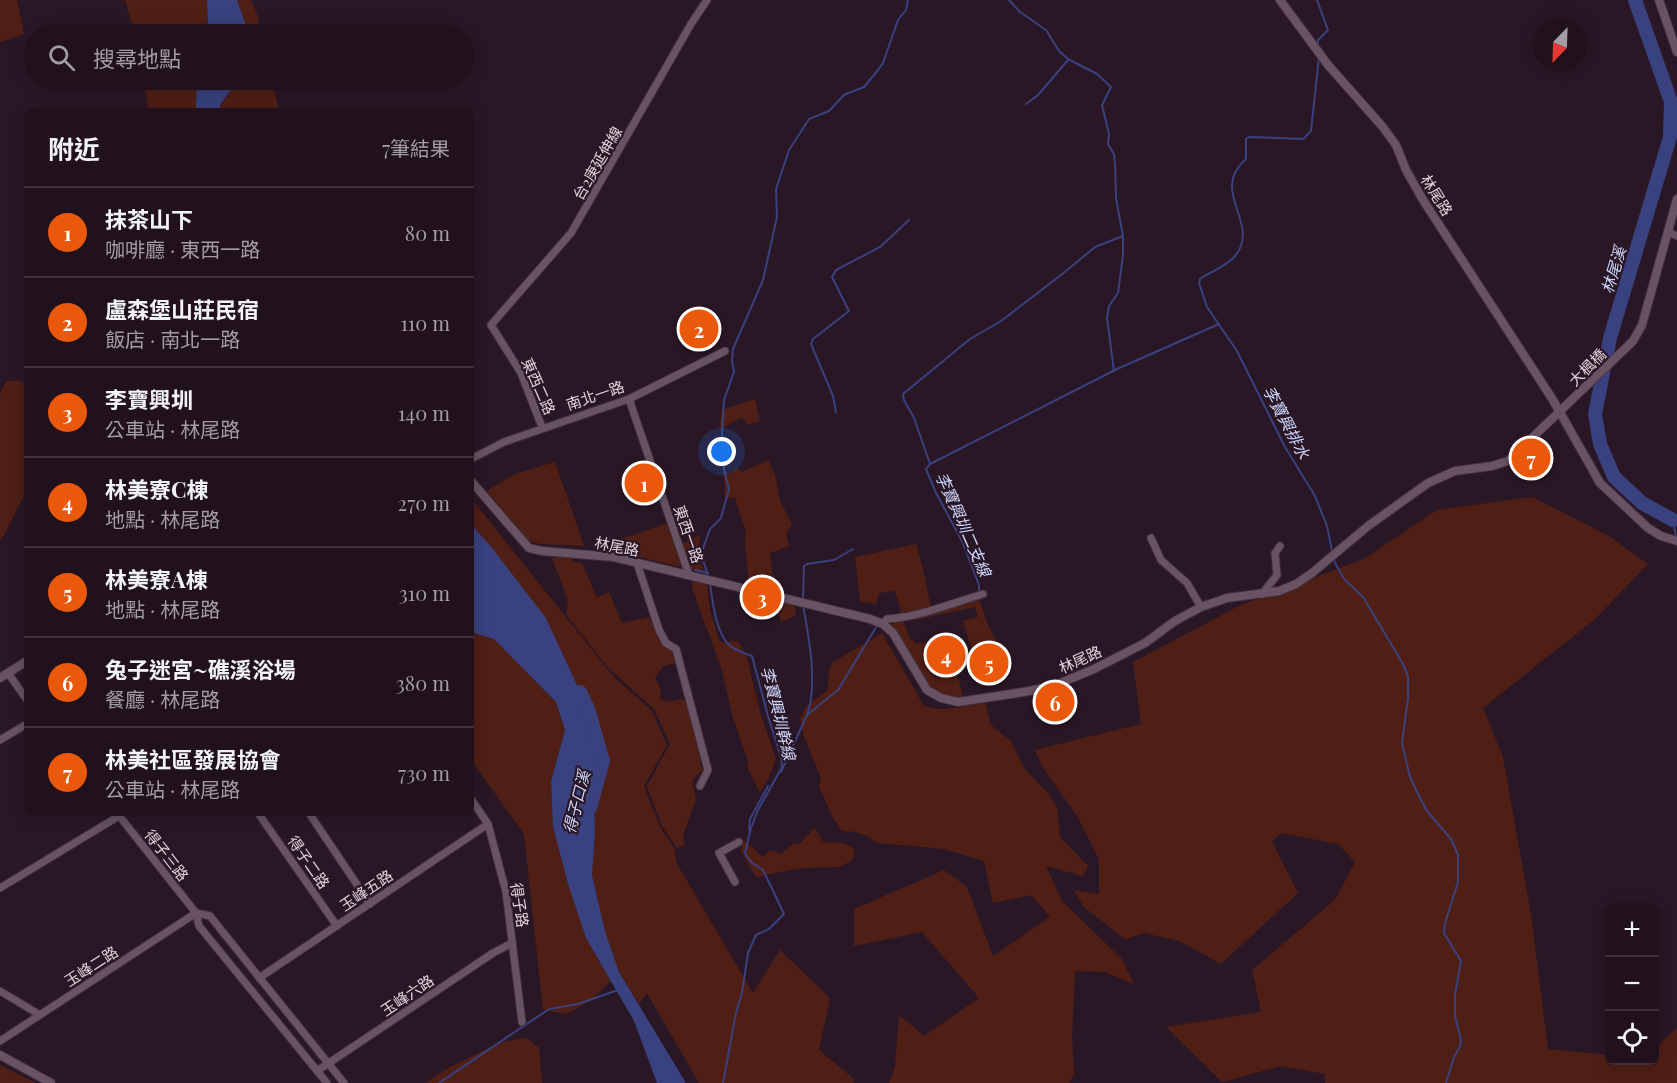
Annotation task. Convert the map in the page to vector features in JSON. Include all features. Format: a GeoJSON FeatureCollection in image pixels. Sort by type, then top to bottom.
{"type":"FeatureCollection","features":[{"type":"Feature","properties":{"kind":"street","name":"台2庚延伸線"},"geometry":{"type":"LineString","coordinates":[[491,325],[571,233],[707,0]]}},
{"type":"Feature","properties":{"kind":"street","name":"林尾路"},"geometry":{"type":"LineString","coordinates":[[1280,0],[1328,65],[1396,145],[1406,170],[1423,200],[1561,412],[1600,483],[1648,528],[1661,536],[1677,541]]}},
{"type":"Feature","properties":{"kind":"street"},"geometry":{"type":"LineString","coordinates":[[1659,0],[1677,52]]}},
{"type":"Feature","properties":{"kind":"street"},"geometry":{"type":"LineString","coordinates":[[1677,199],[1668,232],[1677,236]]}},
{"type":"Feature","properties":{"kind":"street","name":"大楓橋"},"geometry":{"type":"LineString","coordinates":[[1561,412],[1633,341],[1642,325],[1668,232]]}},
{"type":"Feature","properties":{"kind":"street","name":"東西二路"},"geometry":{"type":"LineString","coordinates":[[491,325],[521,373],[542,428]]}},
{"type":"Feature","properties":{"kind":"street","name":"南北一路"},"geometry":{"type":"LineString","coordinates":[[474,457],[504,442],[628,399],[717,357],[725,351]]}},
{"type":"Feature","properties":{"kind":"street","name":"東西一路"},"geometry":{"type":"LineString","coordinates":[[628,399],[689,575]]}},
{"type":"Feature","properties":{"kind":"street","name":"林尾路"},"geometry":{"type":"LineString","coordinates":[[474,484],[529,548],[613,557],[844,612],[883,624],[893,633],[927,690],[940,698],[958,702],[1030,691],[1058,684],[1145,643],[1175,621],[1201,607],[1227,598],[1279,591],[1304,579],[1368,526],[1428,483],[1455,471],[1492,466],[1508,461],[1561,412]]}},
{"type":"Feature","properties":{"kind":"street"},"geometry":{"type":"LineString","coordinates":[[1151,538],[1161,560],[1187,583],[1201,607]]}},
{"type":"Feature","properties":{"kind":"street"},"geometry":{"type":"LineString","coordinates":[[1262,594],[1277,574],[1275,553],[1280,546]]}},
{"type":"Feature","properties":{"kind":"street"},"geometry":{"type":"LineString","coordinates":[[637,563],[659,630],[666,643],[676,649],[708,770],[700,786]]}},
{"type":"Feature","properties":{"kind":"street"},"geometry":{"type":"LineString","coordinates":[[883,624],[887,619],[898,619],[983,594]]}},
{"type":"Feature","properties":{"kind":"street"},"geometry":{"type":"LineString","coordinates":[[24,664],[4,676],[24,697]]}},
{"type":"Feature","properties":{"kind":"street"},"geometry":{"type":"LineString","coordinates":[[0,741],[24,726]]}},
{"type":"Feature","properties":{"kind":"street","name":"得子路"},"geometry":{"type":"LineString","coordinates":[[474,803],[488,824],[506,892],[522,1022]]}},
{"type":"Feature","properties":{"kind":"street"},"geometry":{"type":"LineString","coordinates":[[0,888],[116,816]]}},
{"type":"Feature","properties":{"kind":"street","name":"得子三路"},"geometry":{"type":"LineString","coordinates":[[119,816],[196,913]]}},
{"type":"Feature","properties":{"kind":"street","name":"得子二路"},"geometry":{"type":"LineString","coordinates":[[260,816],[337,926]]}},
{"type":"Feature","properties":{"kind":"street"},"geometry":{"type":"LineString","coordinates":[[311,816],[370,904]]}},
{"type":"Feature","properties":{"kind":"street","name":"玉峰五路"},"geometry":{"type":"LineString","coordinates":[[259,978],[488,824]]}},
{"type":"Feature","properties":{"kind":"street"},"geometry":{"type":"LineString","coordinates":[[735,882],[719,853],[739,842]]}},
{"type":"Feature","properties":{"kind":"street"},"geometry":{"type":"LineString","coordinates":[[327,1083],[199,926],[196,913],[210,916],[344,1083]]}},
{"type":"Feature","properties":{"kind":"street","name":"玉峰二路"},"geometry":{"type":"LineString","coordinates":[[0,1041],[196,913]]}},
{"type":"Feature","properties":{"kind":"street","name":"玉峰六路"},"geometry":{"type":"LineString","coordinates":[[317,1071],[493,953],[512,943]]}},
{"type":"Feature","properties":{"kind":"street"},"geometry":{"type":"LineString","coordinates":[[0,991],[40,1015]]}},
{"type":"Feature","properties":{"kind":"street"},"geometry":{"type":"LineString","coordinates":[[0,1055],[51,1083]]}},
{"type":"Feature","properties":{"kind":"shaded area"},"geometry":{"type":"Polygon","coordinates":[[[0,0],[17,0],[24,34],[0,42],[0,0]]]}},
{"type":"Feature","properties":{"kind":"shaded area"},"geometry":{"type":"Polygon","coordinates":[[[125,0],[207,0],[208,24],[132,24],[125,0]]]}},
{"type":"Feature","properties":{"kind":"shaded area"},"geometry":{"type":"Polygon","coordinates":[[[237,0],[251,0],[257,14],[259,24],[245,24],[237,0]]]}},
{"type":"Feature","properties":{"kind":"shaded area"},"geometry":{"type":"Polygon","coordinates":[[[145,90],[197,90],[196,108],[148,108],[145,90]]]}},
{"type":"Feature","properties":{"kind":"shaded area"},"geometry":{"type":"Polygon","coordinates":[[[231,90],[274,90],[278,108],[220,108],[231,90]]]}},
{"type":"Feature","properties":{"kind":"shaded area"},"geometry":{"type":"Polygon","coordinates":[[[6,381],[24,383],[24,495],[0,540],[0,394],[6,381]]]}},
{"type":"Feature","properties":{"kind":"shaded area"},"geometry":{"type":"Polygon","coordinates":[[[755,399],[760,421],[748,425],[742,417],[719,430],[722,410],[755,399]]]}},
{"type":"Feature","properties":{"kind":"shaded area"},"geometry":{"type":"Polygon","coordinates":[[[768,460],[775,475],[780,500],[792,525],[786,534],[789,546],[770,553],[774,590],[749,584],[746,531],[735,498],[724,497],[723,472],[730,474],[737,468],[742,472],[768,460]]]}},
{"type":"Feature","properties":{"kind":"shaded area"},"geometry":{"type":"Polygon","coordinates":[[[555,462],[584,546],[541,544],[529,541],[487,491],[515,474],[555,462]]]}},
{"type":"Feature","properties":{"kind":"shaded area"},"geometry":{"type":"Polygon","coordinates":[[[1532,497],[1609,536],[1648,564],[1594,620],[1483,708],[1503,757],[1531,915],[1548,1049],[1605,1055],[1605,1065],[1659,1065],[1659,1044],[1677,1028],[1677,1083],[1325,1083],[1325,1074],[1281,1066],[1222,1082],[1166,1027],[1261,1012],[1252,970],[1335,900],[1355,862],[1338,844],[1281,833],[1272,842],[1298,893],[1221,964],[1180,941],[1144,933],[1125,939],[1083,906],[1074,890],[1099,894],[1099,859],[1077,816],[1042,766],[1035,750],[1141,724],[1133,662],[1241,605],[1364,559],[1437,510],[1532,497]]]}},
{"type":"Feature","properties":{"kind":"shaded area"},"geometry":{"type":"Polygon","coordinates":[[[474,502],[613,676],[652,711],[667,745],[644,786],[660,827],[674,848],[677,864],[753,993],[780,950],[830,998],[819,1050],[855,1080],[853,1083],[699,1083],[647,993],[639,1004],[619,972],[605,931],[592,875],[595,833],[589,711],[546,618],[474,528],[474,502]]]}},
{"type":"Feature","properties":{"kind":"shaded area"},"geometry":{"type":"Polygon","coordinates":[[[668,523],[681,567],[619,552],[615,541],[668,523]]]}},
{"type":"Feature","properties":{"kind":"shaded area"},"geometry":{"type":"Polygon","coordinates":[[[700,535],[697,553],[704,572],[689,569],[681,544],[700,535]]]}},
{"type":"Feature","properties":{"kind":"shaded area"},"geometry":{"type":"Polygon","coordinates":[[[916,544],[931,608],[900,616],[895,591],[879,593],[876,604],[860,601],[855,557],[916,544]]]}},
{"type":"Feature","properties":{"kind":"shaded area"},"geometry":{"type":"Polygon","coordinates":[[[570,556],[574,562],[582,563],[597,598],[609,592],[622,623],[649,617],[666,647],[674,651],[676,663],[663,666],[655,677],[661,691],[660,698],[668,702],[683,699],[686,701],[700,756],[700,765],[703,769],[692,781],[696,799],[683,835],[685,845],[677,848],[662,826],[647,786],[670,744],[654,709],[609,669],[566,614],[568,600],[552,558],[570,556]]]}},
{"type":"Feature","properties":{"kind":"shaded area"},"geometry":{"type":"Polygon","coordinates":[[[692,580],[707,584],[710,611],[720,642],[738,641],[746,654],[760,712],[776,759],[760,793],[748,769],[748,761],[733,718],[721,667],[692,588],[692,580]]]}},
{"type":"Feature","properties":{"kind":"shaded area"},"geometry":{"type":"Polygon","coordinates":[[[978,597],[990,630],[1004,654],[1003,658],[994,659],[990,645],[972,650],[963,621],[978,617],[975,607],[915,620],[914,617],[978,597]]]}},
{"type":"Feature","properties":{"kind":"shaded area"},"geometry":{"type":"Polygon","coordinates":[[[772,598],[792,603],[796,615],[781,622],[772,598]]]}},
{"type":"Feature","properties":{"kind":"shaded area"},"geometry":{"type":"Polygon","coordinates":[[[899,620],[904,623],[910,639],[915,644],[936,640],[944,666],[933,669],[934,678],[957,673],[963,697],[951,698],[939,695],[926,683],[889,625],[899,620]]]}},
{"type":"Feature","properties":{"kind":"shaded area"},"geometry":{"type":"Polygon","coordinates":[[[474,633],[494,639],[556,702],[565,730],[551,781],[553,827],[568,884],[586,938],[611,981],[591,1000],[567,1014],[543,1010],[524,834],[474,764],[474,633]]]}},
{"type":"Feature","properties":{"kind":"shaded area"},"geometry":{"type":"Polygon","coordinates":[[[882,633],[924,706],[946,709],[985,702],[991,725],[1011,741],[1024,768],[1047,792],[1057,807],[1060,837],[1088,866],[1083,876],[1046,866],[1062,901],[1121,958],[1134,984],[1105,972],[1075,971],[1072,1037],[1074,1075],[1069,1083],[889,1083],[895,1067],[899,1015],[924,1036],[979,998],[922,932],[854,946],[854,909],[944,870],[967,887],[993,956],[1050,917],[1032,895],[993,903],[984,861],[944,849],[877,843],[861,834],[842,831],[832,816],[819,786],[821,778],[803,734],[800,718],[807,705],[827,691],[832,663],[882,633]]]}},
{"type":"Feature","properties":{"kind":"shaded area"},"geometry":{"type":"Polygon","coordinates":[[[815,828],[823,842],[840,843],[852,847],[855,850],[852,860],[840,867],[801,868],[756,877],[741,851],[744,840],[763,857],[770,850],[780,854],[795,843],[798,845],[815,828]]]}},
{"type":"Feature","properties":{"kind":"shaded area"},"geometry":{"type":"Polygon","coordinates":[[[526,1038],[539,1048],[542,1083],[425,1083],[450,1067],[501,1042],[526,1038]]]}},
{"type":"Feature","properties":{"kind":"shaded area"},"geometry":{"type":"Polygon","coordinates":[[[0,1065],[36,1083],[0,1083],[0,1065]]]}},
{"type":"Feature","properties":{"kind":"water"},"geometry":{"type":"Polygon","coordinates":[[[207,0],[237,0],[245,24],[208,24],[207,0]]]}},
{"type":"Feature","properties":{"kind":"water"},"geometry":{"type":"Polygon","coordinates":[[[197,90],[231,90],[220,108],[196,108],[197,90]]]}},
{"type":"Feature","properties":{"kind":"water"},"geometry":{"type":"Polygon","coordinates":[[[474,527],[546,618],[589,711],[598,753],[592,875],[605,931],[619,972],[686,1083],[657,1083],[634,1021],[586,938],[568,884],[553,827],[551,781],[565,730],[556,702],[494,639],[474,633],[474,527]]]}},
{"type":"Feature","properties":{"kind":"waterway","name":"李寶興圳幹線"},"geometry":{"type":"LineString","coordinates":[[709,579],[701,554],[710,529],[721,518],[729,489],[724,470],[722,434],[724,400],[734,372],[733,349],[763,280],[777,217],[776,189],[789,150],[809,119],[829,111],[844,95],[864,87],[878,70],[883,63],[898,20],[906,10],[908,0]]}},
{"type":"Feature","properties":{"kind":"waterway"},"geometry":{"type":"LineString","coordinates":[[930,464],[903,394],[970,339],[1001,321],[1095,247],[1123,236],[1116,198],[1114,154],[1108,144],[1109,134],[1102,105],[1111,87],[1097,74],[1068,59],[1059,51],[1046,30],[1020,12],[1009,0]]}},
{"type":"Feature","properties":{"kind":"waterway","name":"李寶興排水"},"geometry":{"type":"LineString","coordinates":[[1317,0],[1328,30],[1318,40],[1318,45]]}},
{"type":"Feature","properties":{"kind":"waterway","name":"林尾溪"},"geometry":{"type":"LineString","coordinates":[[1635,0],[1671,102],[1670,137],[1610,338],[1595,414],[1600,444],[1614,477],[1642,503],[1673,520]]}},
{"type":"Feature","properties":{"kind":"waterway","name":"李寶興排水"},"geometry":{"type":"LineString","coordinates":[[1319,57],[1311,131],[1303,139],[1249,137],[1246,139],[1246,159],[1236,171],[1232,183],[1243,232],[1242,244],[1231,260],[1200,279],[1199,283],[1207,307],[1237,351],[1285,447],[1315,496],[1327,526],[1332,551]]}},
{"type":"Feature","properties":{"kind":"waterway"},"geometry":{"type":"LineString","coordinates":[[1026,104],[1038,95],[1068,60]]}},
{"type":"Feature","properties":{"kind":"waterway"},"geometry":{"type":"LineString","coordinates":[[836,412],[833,396],[811,344],[813,339],[849,311],[832,277],[836,270],[880,247],[909,220]]}},
{"type":"Feature","properties":{"kind":"waterway"},"geometry":{"type":"LineString","coordinates":[[1114,371],[1107,318],[1109,306],[1118,293],[1123,236]]}},
{"type":"Feature","properties":{"kind":"waterway","name":"李寶興圳二支線"},"geometry":{"type":"LineString","coordinates":[[977,594],[979,585],[962,541],[926,469],[930,464],[1117,369],[1219,324]]}},
{"type":"Feature","properties":{"kind":"waterway"},"geometry":{"type":"LineString","coordinates":[[1676,537],[1673,520],[1677,522]]}},
{"type":"Feature","properties":{"kind":"waterway"},"geometry":{"type":"LineString","coordinates":[[803,599],[804,566],[834,560],[853,549]]}},
{"type":"Feature","properties":{"kind":"waterway","name":"李寶興排水"},"geometry":{"type":"LineString","coordinates":[[1333,557],[1345,580],[1363,597],[1403,664],[1408,676],[1408,698],[1402,743],[1410,777],[1427,811],[1451,839],[1458,855],[1458,882],[1444,933],[1461,961],[1455,995],[1455,1016],[1461,1040],[1446,1083]]}},
{"type":"Feature","properties":{"kind":"waterway"},"geometry":{"type":"LineString","coordinates":[[695,570],[708,573]]}},
{"type":"Feature","properties":{"kind":"waterway","name":"李寶興圳幹線"},"geometry":{"type":"LineString","coordinates":[[710,584],[715,615],[723,637],[732,648],[752,656],[782,767],[758,810],[745,853],[751,862],[763,870],[784,914],[769,929],[756,935],[748,953],[723,1083]]}},
{"type":"Feature","properties":{"kind":"waterway"},"geometry":{"type":"LineString","coordinates":[[803,605],[812,675],[807,715]]}},
{"type":"Feature","properties":{"kind":"waterway","name":"李寶興圳二支線"},"geometry":{"type":"LineString","coordinates":[[781,772],[807,715],[838,690],[878,624]]}},
{"type":"Feature","properties":{"kind":"waterway","name":"得子口溪"},"geometry":{"type":"LineString","coordinates":[[580,692],[588,709],[603,761],[590,808]]}},
{"type":"Feature","properties":{"kind":"waterway","name":"李寶興圳幹線"},"geometry":{"type":"LineString","coordinates":[[749,830],[750,819],[768,786]]}},
{"type":"Feature","properties":{"kind":"waterway"},"geometry":{"type":"LineString","coordinates":[[439,1083],[549,1009],[578,1004],[618,990]]}},
{"type":"Feature","properties":{"kind":"place","name":"盧森堡山莊民宿"},"geometry":{"type":"Point","coordinates":[699,329]}},
{"type":"Feature","properties":{"kind":"place","name":"林美社區發展協會"},"geometry":{"type":"Point","coordinates":[1531,458]}},
{"type":"Feature","properties":{"kind":"place","name":"抹茶山下"},"geometry":{"type":"Point","coordinates":[644,483]}},
{"type":"Feature","properties":{"kind":"place","name":"李寶興圳"},"geometry":{"type":"Point","coordinates":[762,597]}},
{"type":"Feature","properties":{"kind":"place","name":"林美寮C棟"},"geometry":{"type":"Point","coordinates":[946,655]}},
{"type":"Feature","properties":{"kind":"place","name":"林美寮A棟"},"geometry":{"type":"Point","coordinates":[989,663]}},
{"type":"Feature","properties":{"kind":"place","name":"兔子迷宮~礁溪浴場"},"geometry":{"type":"Point","coordinates":[1055,702]}}]}
